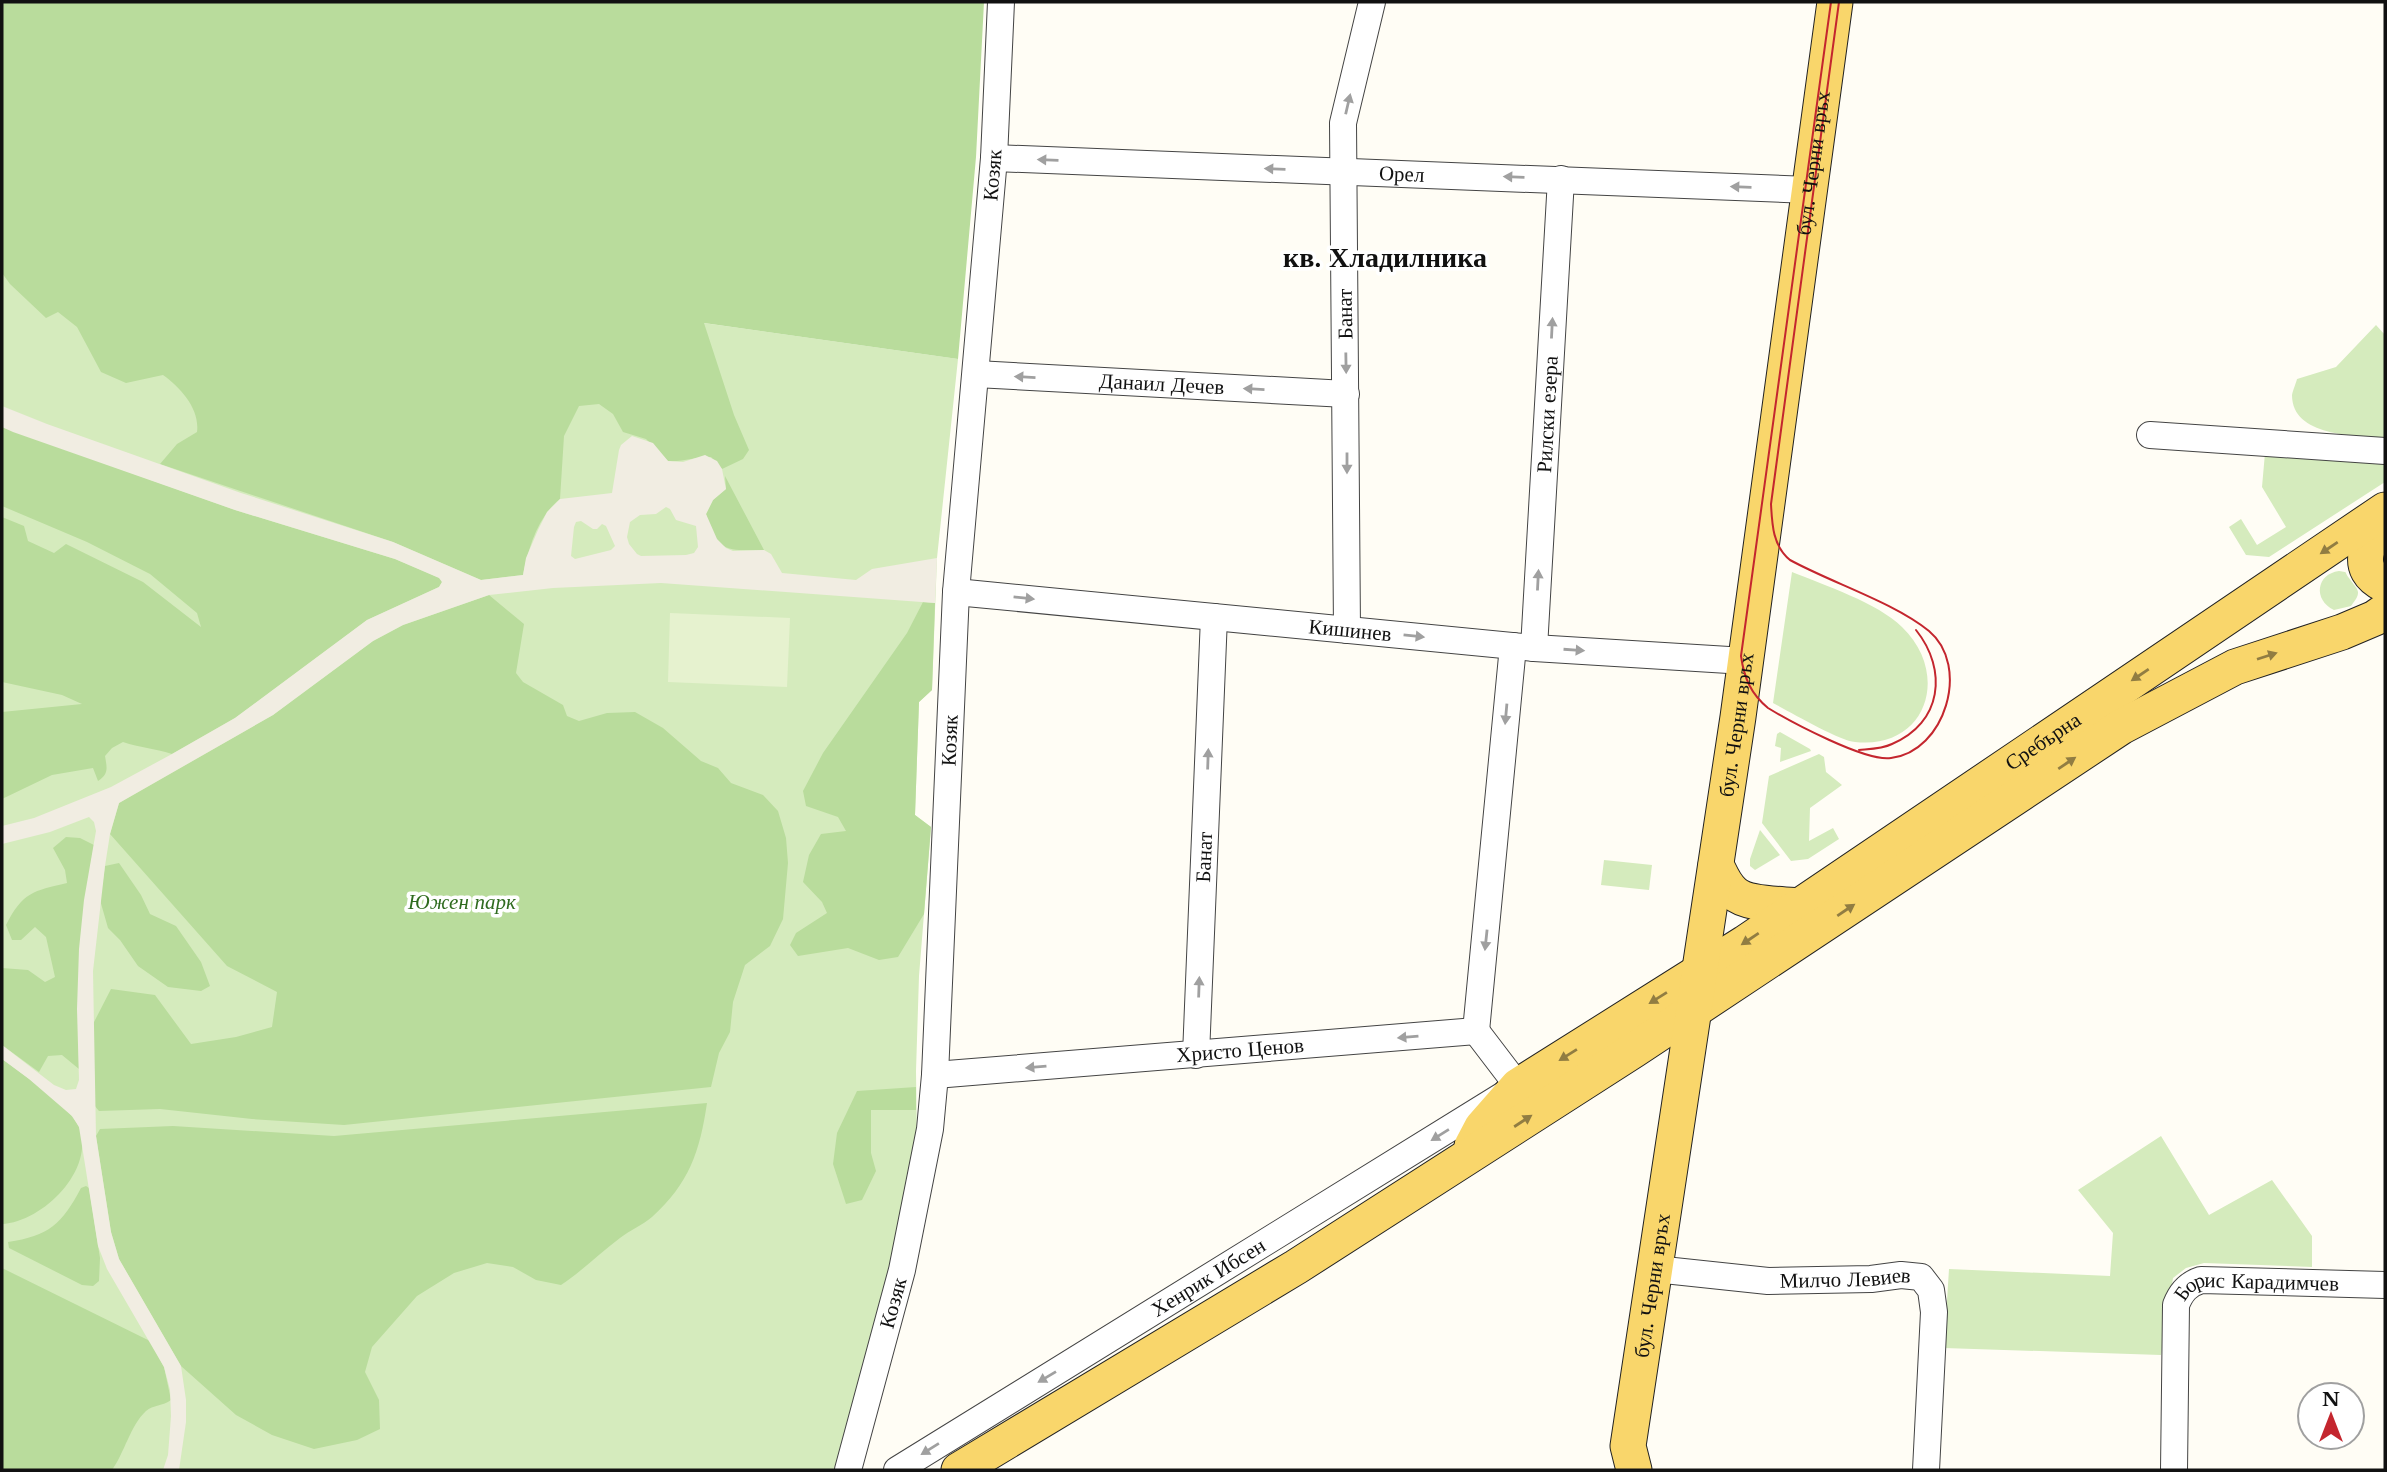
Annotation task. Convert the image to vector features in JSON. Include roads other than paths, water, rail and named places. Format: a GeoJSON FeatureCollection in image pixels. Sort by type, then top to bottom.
{"type":"FeatureCollection","features":[{"type":"Feature","properties":{"kind":"main road","name":"бул. Черни връх"},"geometry":{"type":"LineString","coordinates":[[1625,1462],[1716,865],[1835,2]]}},
{"type":"Feature","properties":{"kind":"main road","name":"Сребърна"},"geometry":{"type":"LineString","coordinates":[[1700,972],[2385,510]]}},
{"type":"Feature","properties":{"kind":"main road"},"geometry":{"type":"LineString","coordinates":[[2385,517],[2368,545],[2365,558],[2373,577],[2385,585]]}},
{"type":"Feature","properties":{"kind":"main road","name":"Сребърна"},"geometry":{"type":"LineString","coordinates":[[1694,1011],[2121,727],[2235,667],[2342,632],[2385,611]]}},
{"type":"Feature","properties":{"kind":"main road"},"geometry":{"type":"LineString","coordinates":[[1716,865],[1725,883],[1738,897],[1799,906]]}},
{"type":"Feature","properties":{"kind":"main road","name":"Хенрик Ибсен"},"geometry":{"type":"LineString","coordinates":[[1465,1158],[1482,1127],[1518,1086],[1700,972]]}},
{"type":"Feature","properties":{"kind":"main road","name":"Хенрик Ибсен"},"geometry":{"type":"LineString","coordinates":[[959,1470],[1296,1267],[1694,1011]]}},
{"type":"Feature","properties":{"kind":"street","name":"Козяк"},"geometry":{"type":"LineString","coordinates":[[848,1470],[902,1270],[930,1129],[935,1075],[956,592],[993,158],[1001,2]]}},
{"type":"Feature","properties":{"kind":"street","name":"Банат"},"geometry":{"type":"LineString","coordinates":[[1348,630],[1343,123],[1372,2]]}},
{"type":"Feature","properties":{"kind":"street","name":"Орел"},"geometry":{"type":"LineString","coordinates":[[993,158],[1810,190]]}},
{"type":"Feature","properties":{"kind":"street","name":"Рилски езера"},"geometry":{"type":"LineString","coordinates":[[1476,1031],[1524,647],[1560,179]]}},
{"type":"Feature","properties":{"kind":"street","name":"Данаил Дечев"},"geometry":{"type":"LineString","coordinates":[[976,374],[1346,394]]}},
{"type":"Feature","properties":{"kind":"street"},"geometry":{"type":"LineString","coordinates":[[2150,435],[2385,452]]}},
{"type":"Feature","properties":{"kind":"street","name":"Кишинев"},"geometry":{"type":"LineString","coordinates":[[956,592],[1524,647],[1745,661]]}},
{"type":"Feature","properties":{"kind":"street","name":"Банат"},"geometry":{"type":"LineString","coordinates":[[1196,1055],[1214,617]]}},
{"type":"Feature","properties":{"kind":"street"},"geometry":{"type":"LineString","coordinates":[[1476,1031],[1518,1086]]}},
{"type":"Feature","properties":{"kind":"street","name":"Христо Ценов"},"geometry":{"type":"LineString","coordinates":[[935,1075],[1476,1031]]}},
{"type":"Feature","properties":{"kind":"street","name":"Хенрик Ибсен"},"geometry":{"type":"LineString","coordinates":[[897,1470],[1518,1086]]}},
{"type":"Feature","properties":{"kind":"street","name":"Милчо Левиев"},"geometry":{"type":"LineString","coordinates":[[1655,1269],[1768,1281],[1871,1279],[1901,1275],[1921,1277],[1931,1290],[1934,1312],[1926,1470]]}},
{"type":"Feature","properties":{"kind":"street","name":"Борис Карадимчев"},"geometry":{"type":"LineString","coordinates":[[2174,1470],[2176,1305],[2192,1282],[2201,1280],[2385,1286]]}},
{"type":"Feature","properties":{"kind":"tram line"},"geometry":{"type":"LineString","coordinates":[[1831,2],[1741,656],[1749,685],[1768,708],[1847,748],[1879,758],[1891,758],[1910,752],[1926,741],[1938,724],[1950,685],[1942,646],[1929,631],[1898,611],[1790,560],[1777,542],[1771,512],[1839,2]]}},
{"type":"Feature","properties":{"kind":"tram line"},"geometry":{"type":"LineString","coordinates":[[1859,750],[1884,747],[1909,735],[1930,709],[1936,678],[1933,662],[1916,630]]}},
{"type":"Feature","properties":{"kind":"district","name":"кв. Хладилника"},"geometry":{"type":"Point","coordinates":[1385,257]}},
{"type":"Feature","properties":{"kind":"park label","name":"Южен парк"},"geometry":{"type":"Point","coordinates":[462,902]}}]}
